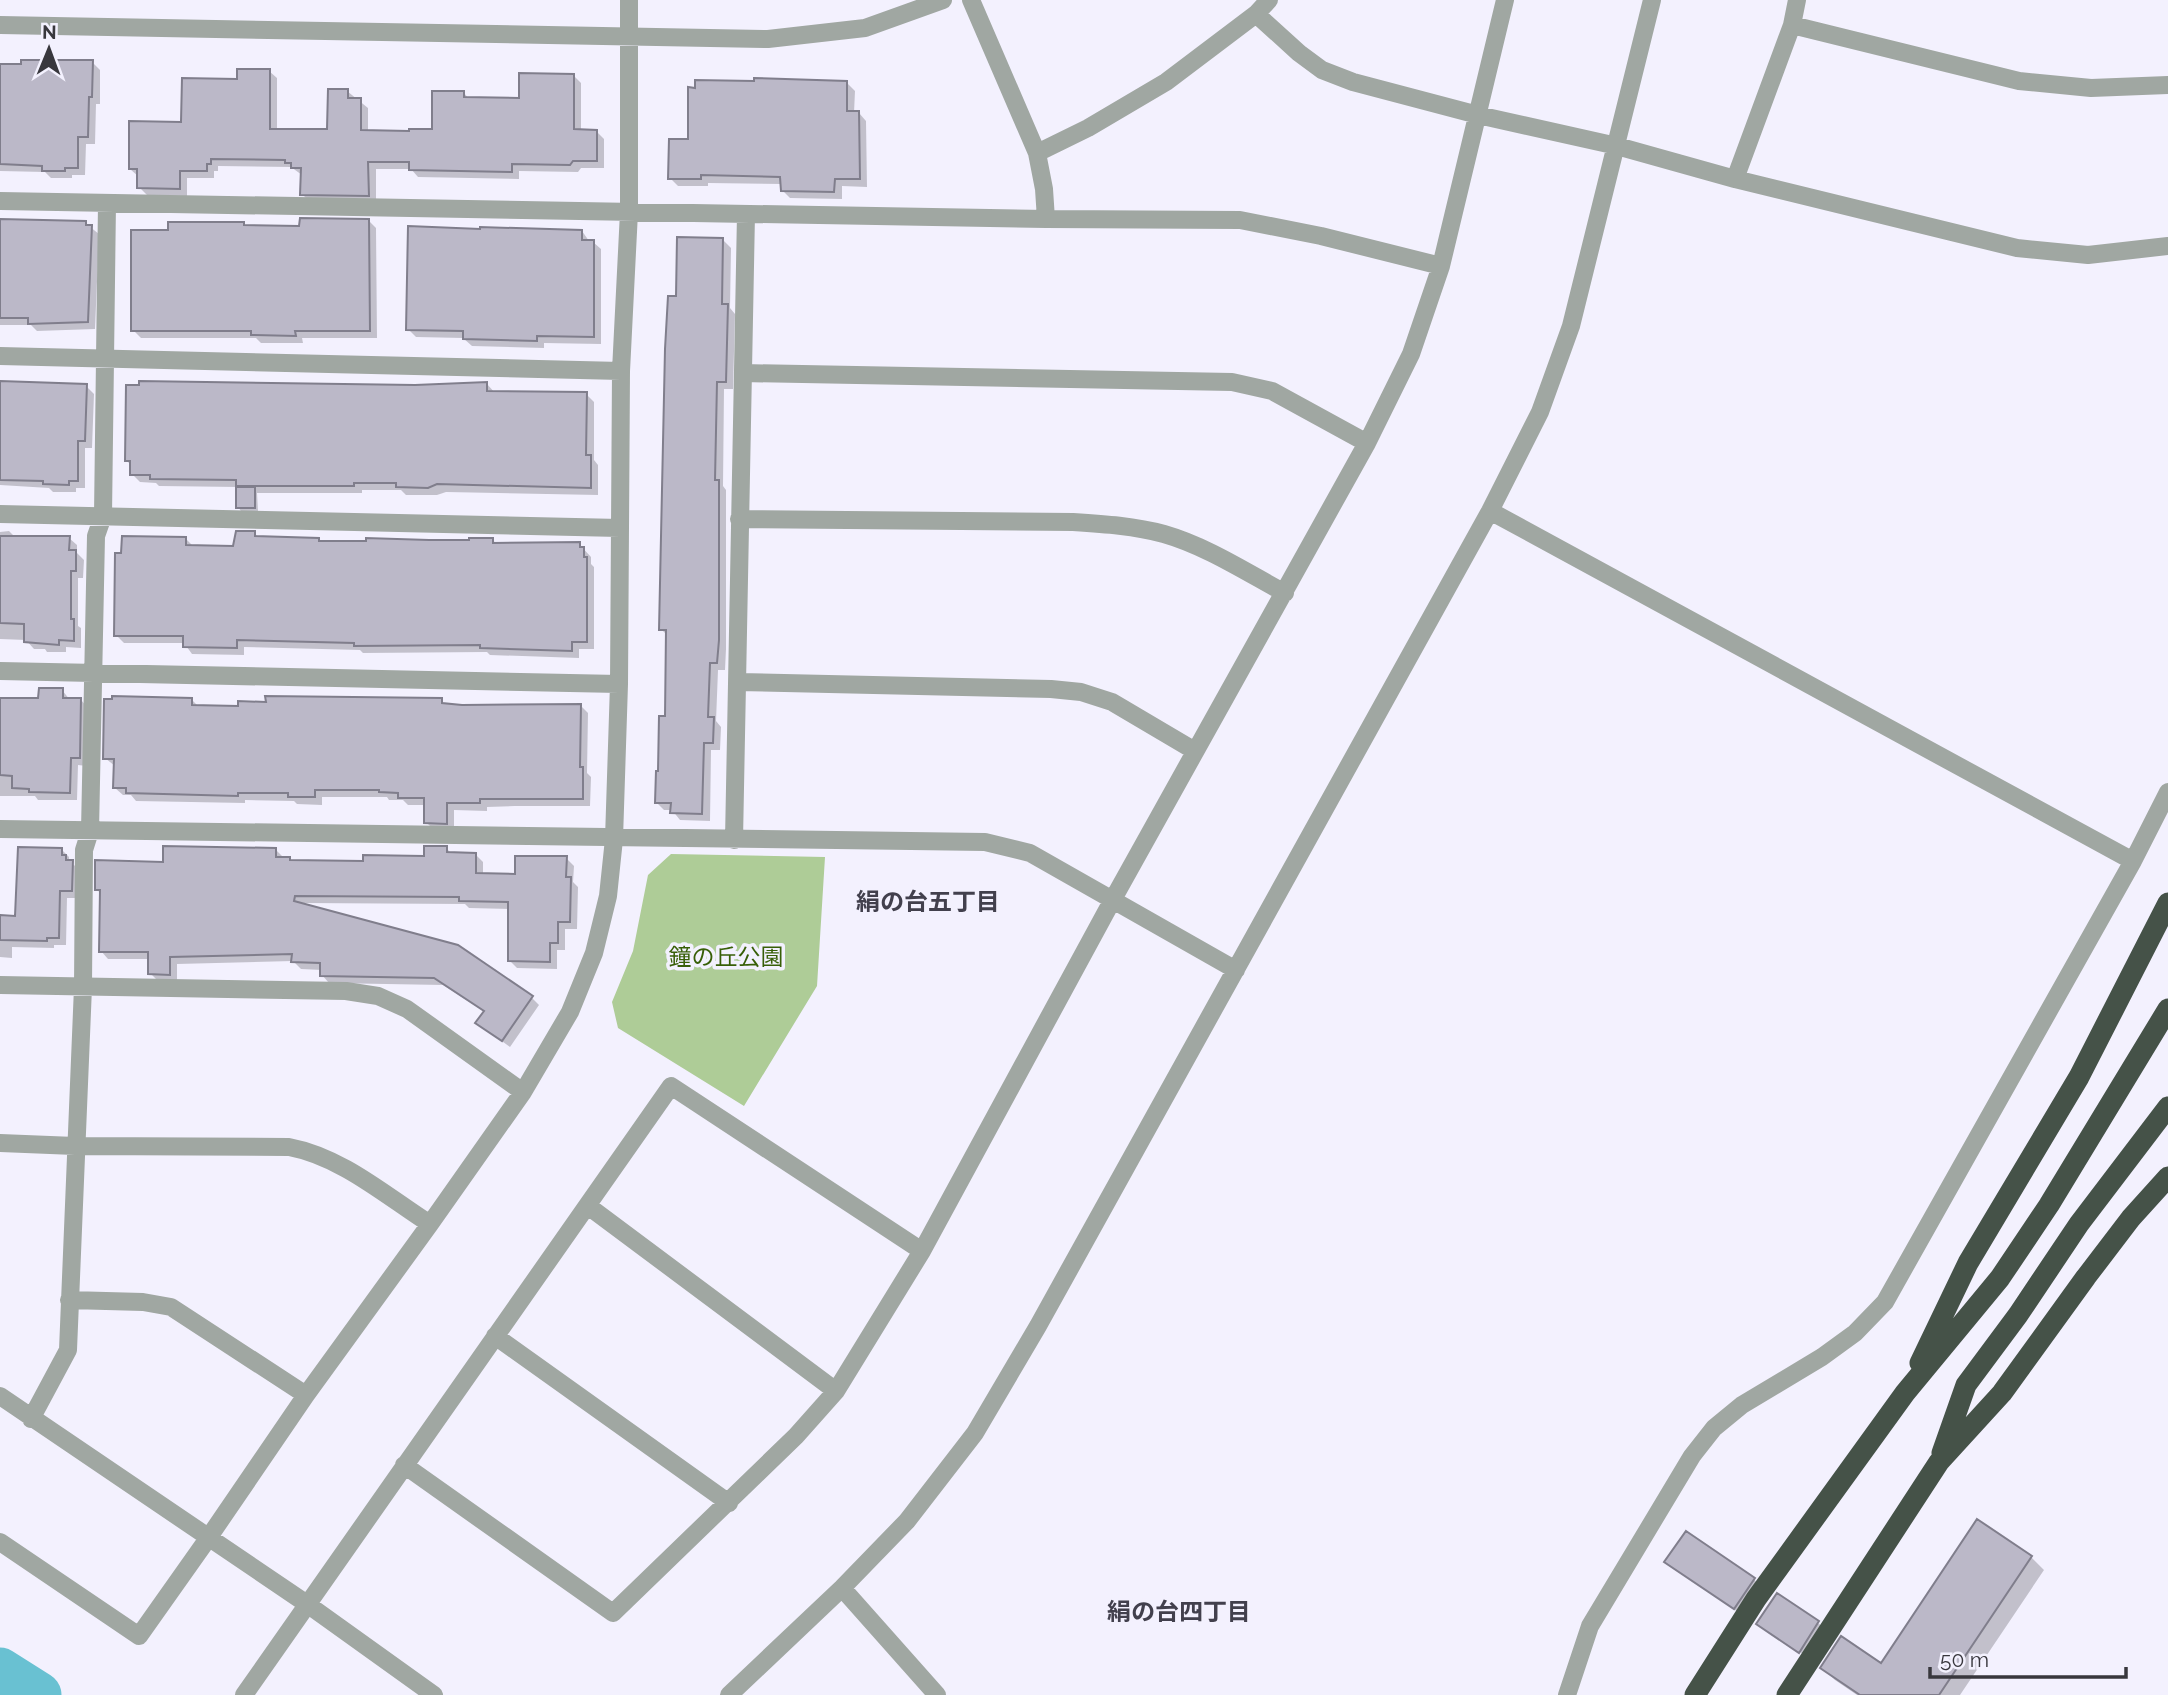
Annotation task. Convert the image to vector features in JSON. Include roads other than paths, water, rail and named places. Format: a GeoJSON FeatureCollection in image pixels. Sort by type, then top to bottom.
{"type":"FeatureCollection","features":[{"type":"Feature","properties":{"kind":"highway"},"geometry":{"type":"LineString","coordinates":[[1905,1393],[1968,1263],[2079,1077],[2168,903]]}},
{"type":"Feature","properties":{"kind":"highway"},"geometry":{"type":"LineString","coordinates":[[1695,1695],[1756,1599],[1905,1393],[2000,1278],[2049,1205],[2168,1009]]}},
{"type":"Feature","properties":{"kind":"highway"},"geometry":{"type":"LineString","coordinates":[[1939,1462],[1966,1385],[2018,1315],[2087,1213],[2168,1107]]}},
{"type":"Feature","properties":{"kind":"highway"},"geometry":{"type":"LineString","coordinates":[[1787,1695],[1939,1462],[2002,1393],[2093,1267],[2131,1218],[2168,1177]]}},
{"type":"Feature","properties":{"kind":"street"},"geometry":{"type":"LineString","coordinates":[[0,1542],[139,1636],[306,1395],[523,1091],[570,1012],[594,953],[608,896],[614,839],[621,371],[629,212],[629,0]]}},
{"type":"Feature","properties":{"kind":"street"},"geometry":{"type":"LineString","coordinates":[[0,25],[768,39],[865,28],[943,0]]}},
{"type":"Feature","properties":{"kind":"street"},"geometry":{"type":"LineString","coordinates":[[971,0],[1037,153],[1046,219]]}},
{"type":"Feature","properties":{"kind":"street"},"geometry":{"type":"LineString","coordinates":[[1037,153],[1088,128],[1166,82],[1256,14],[1269,0]]}},
{"type":"Feature","properties":{"kind":"street"},"geometry":{"type":"LineString","coordinates":[[404,1465],[613,1613],[729,1503],[796,1436],[836,1391],[922,1251],[1112,901],[1367,443],[1411,354],[1441,266],[1505,0]]}},
{"type":"Feature","properties":{"kind":"street"},"geometry":{"type":"LineString","coordinates":[[729,1695],[842,1588],[907,1521],[975,1433],[1038,1326],[1490,511],[1540,412],[1570,326],[1652,0]]}},
{"type":"Feature","properties":{"kind":"street"},"geometry":{"type":"LineString","coordinates":[[1735,179],[1792,25],[1797,0]]}},
{"type":"Feature","properties":{"kind":"street"},"geometry":{"type":"LineString","coordinates":[[1256,14],[1322,70],[1353,82],[1478,115],[1617,146],[1735,179],[2017,248],[2088,255],[2168,246]]}},
{"type":"Feature","properties":{"kind":"street"},"geometry":{"type":"LineString","coordinates":[[1792,25],[2019,82],[2091,88],[2168,85]]}},
{"type":"Feature","properties":{"kind":"street"},"geometry":{"type":"LineString","coordinates":[[0,201],[1240,220],[1321,236],[1441,266]]}},
{"type":"Feature","properties":{"kind":"street"},"geometry":{"type":"LineString","coordinates":[[32,1419],[68,1350],[83,987],[84,850],[90,831],[96,536],[103,516],[107,203]]}},
{"type":"Feature","properties":{"kind":"street"},"geometry":{"type":"LineString","coordinates":[[734,840],[746,214]]}},
{"type":"Feature","properties":{"kind":"street"},"geometry":{"type":"LineString","coordinates":[[0,356],[621,371]]}},
{"type":"Feature","properties":{"kind":"street"},"geometry":{"type":"LineString","coordinates":[[743,373],[1232,382],[1272,391],[1367,443]]}},
{"type":"Feature","properties":{"kind":"street"},"geometry":{"type":"LineString","coordinates":[[1490,511],[2133,862]]}},
{"type":"Feature","properties":{"kind":"street"},"geometry":{"type":"LineString","coordinates":[[0,514],[620,528]]}},
{"type":"Feature","properties":{"kind":"street"},"geometry":{"type":"LineString","coordinates":[[739,519],[1073,522],[1120,525],[1165,534],[1213,555],[1285,593]]}},
{"type":"Feature","properties":{"kind":"street"},"geometry":{"type":"LineString","coordinates":[[0,671],[618,684]]}},
{"type":"Feature","properties":{"kind":"street"},"geometry":{"type":"LineString","coordinates":[[738,682],[1051,689],[1081,692],[1112,702],[1195,751]]}},
{"type":"Feature","properties":{"kind":"street"},"geometry":{"type":"LineString","coordinates":[[1567,1695],[1590,1626],[1692,1456],[1714,1428],[1742,1405],[1822,1357],[1855,1333],[1885,1302],[2133,862],[2168,792]]}},
{"type":"Feature","properties":{"kind":"street"},"geometry":{"type":"LineString","coordinates":[[0,829],[985,842],[1030,853],[1236,970]]}},
{"type":"Feature","properties":{"kind":"street"},"geometry":{"type":"LineString","coordinates":[[0,985],[346,991],[378,996],[407,1009],[523,1091]]}},
{"type":"Feature","properties":{"kind":"street"},"geometry":{"type":"LineString","coordinates":[[244,1695],[671,1086],[922,1251]]}},
{"type":"Feature","properties":{"kind":"street"},"geometry":{"type":"LineString","coordinates":[[0,1143],[289,1147],[313,1152],[332,1161],[430,1224]]}},
{"type":"Feature","properties":{"kind":"street"},"geometry":{"type":"LineString","coordinates":[[588,1206],[836,1391]]}},
{"type":"Feature","properties":{"kind":"street"},"geometry":{"type":"LineString","coordinates":[[69,1300],[171,1307],[306,1395]]}},
{"type":"Feature","properties":{"kind":"street"},"geometry":{"type":"LineString","coordinates":[[495,1336],[729,1503]]}},
{"type":"Feature","properties":{"kind":"street"},"geometry":{"type":"LineString","coordinates":[[0,1396],[307,1604],[434,1695]]}},
{"type":"Feature","properties":{"kind":"street"},"geometry":{"type":"LineString","coordinates":[[842,1588],[937,1695]]}},
{"type":"Feature","properties":{"kind":"waterway"},"geometry":{"type":"LineString","coordinates":[[0,1671],[38,1695]]}},
{"type":"Feature","properties":{"kind":"district","name":"絹の台五丁目"},"geometry":{"type":"Point","coordinates":[928,901]}},
{"type":"Feature","properties":{"kind":"district","name":"絹の台四丁目"},"geometry":{"type":"Point","coordinates":[1179,1611]}},
{"type":"Feature","properties":{"kind":"park label","name":"鐘の丘公園"},"geometry":{"type":"Point","coordinates":[726,956]}}]}
